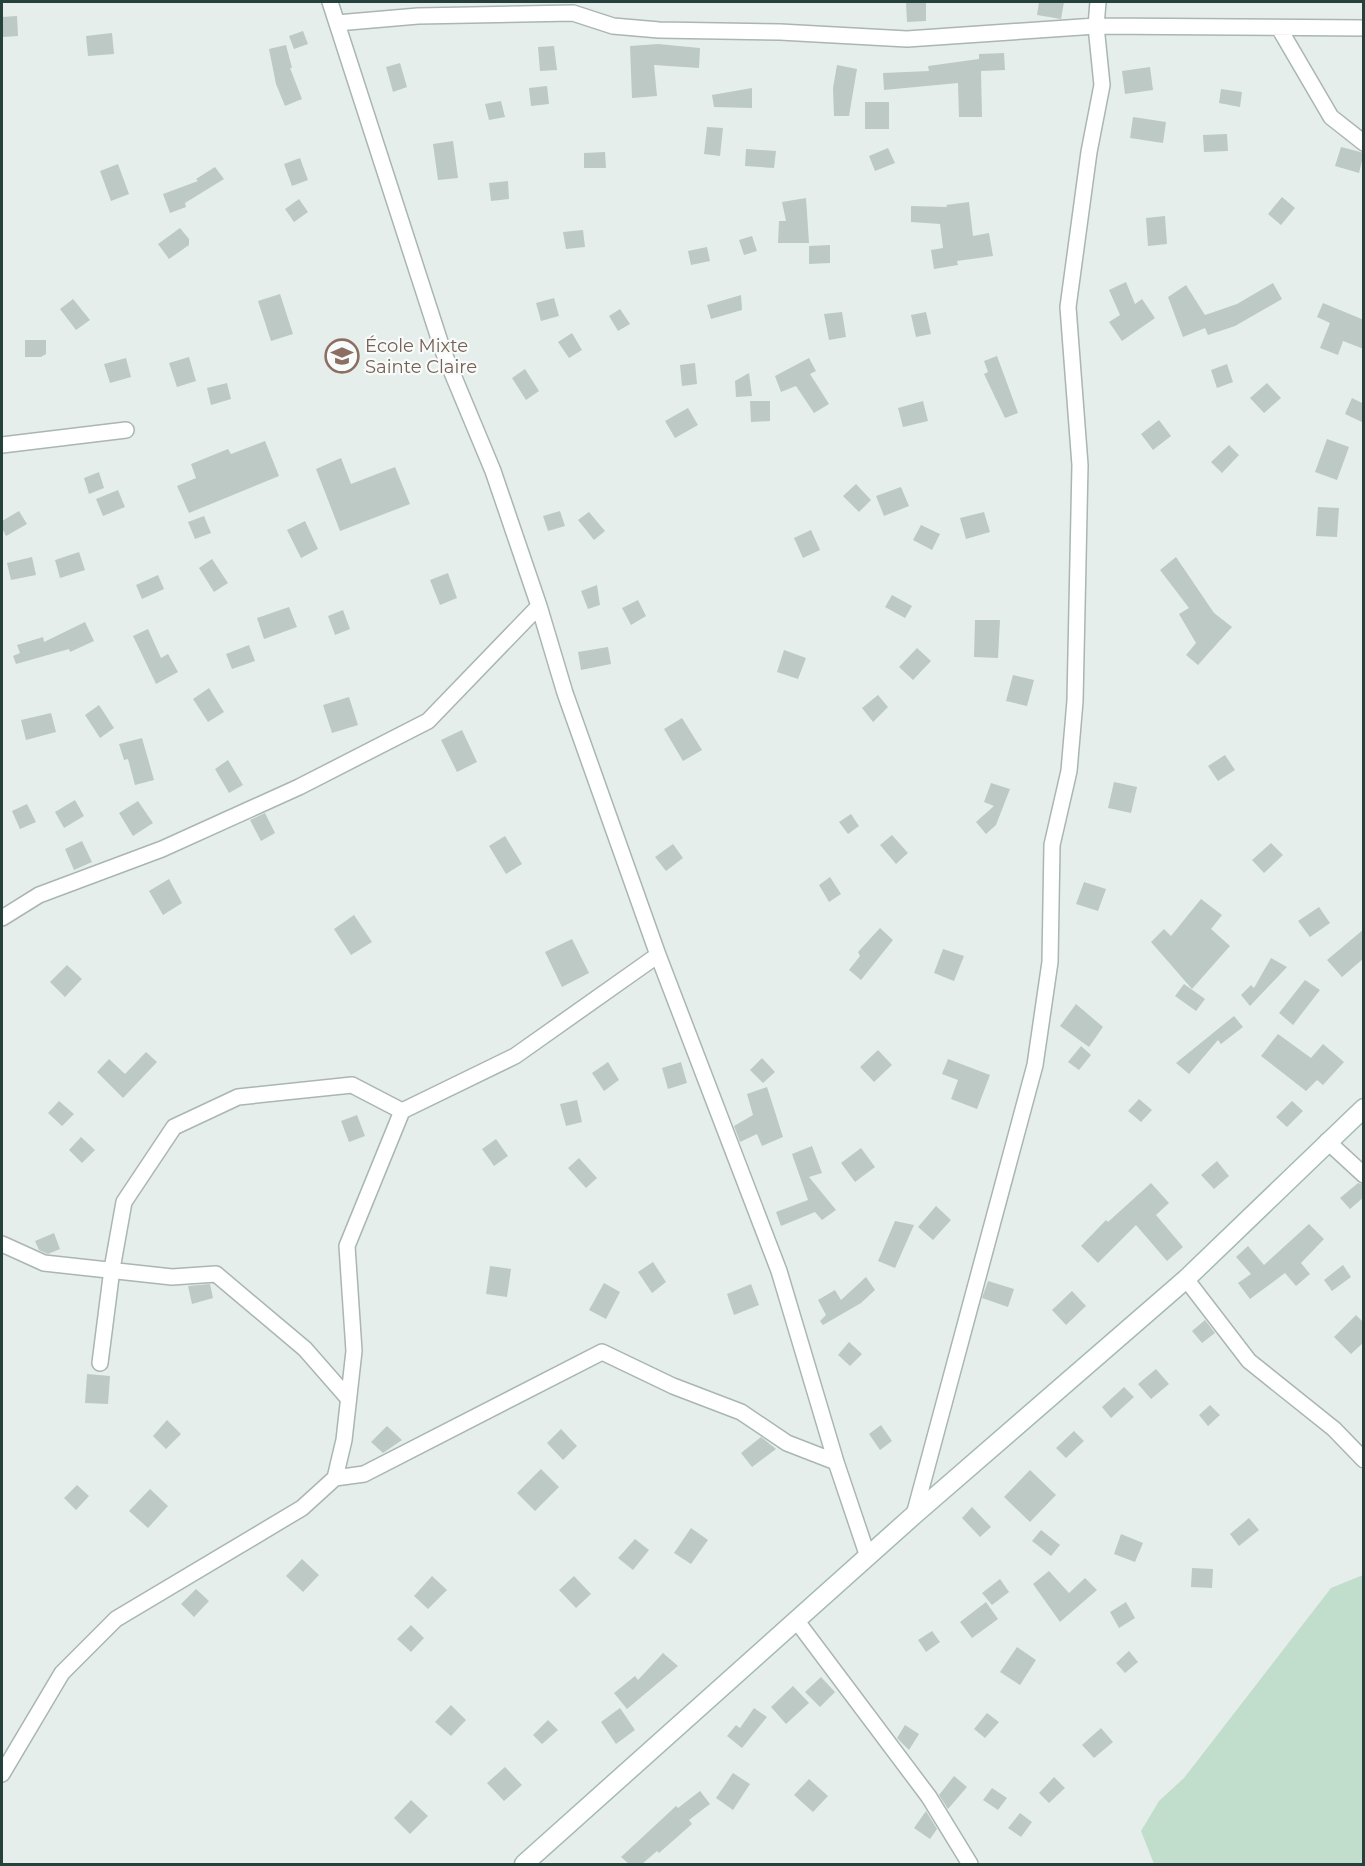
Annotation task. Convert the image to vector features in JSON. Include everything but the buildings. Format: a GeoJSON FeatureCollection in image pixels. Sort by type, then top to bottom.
{"type":"FeatureCollection","features":[{"type":"Feature","properties":{"kind":"street"},"geometry":{"type":"LineString","coordinates":[[330,2],[443,351],[493,471],[539,606],[565,693],[658,955],[779,1271],[836,1462],[868,1557]]}},
{"type":"Feature","properties":{"kind":"street"},"geometry":{"type":"LineString","coordinates":[[914,1515],[1035,1065],[1050,962],[1052,845],[1069,771],[1075,701],[1080,465],[1068,307],[1087,163],[1102,85],[1096,26],[1098,2]]}},
{"type":"Feature","properties":{"kind":"street"},"geometry":{"type":"LineString","coordinates":[[337,23],[418,16],[573,13],[613,26],[659,30],[780,32],[907,39],[1096,26],[1364,28]]}},
{"type":"Feature","properties":{"kind":"street"},"geometry":{"type":"LineString","coordinates":[[1279,28],[1331,117],[1364,143]]}},
{"type":"Feature","properties":{"kind":"street"},"geometry":{"type":"LineString","coordinates":[[2,445],[126,430]]}},
{"type":"Feature","properties":{"kind":"street"},"geometry":{"type":"LineString","coordinates":[[2,918],[39,895],[162,849],[299,787],[428,721],[539,606]]}},
{"type":"Feature","properties":{"kind":"street"},"geometry":{"type":"LineString","coordinates":[[2,1774],[62,1673],[116,1619],[302,1508],[335,1478],[344,1440],[347,1397],[354,1351],[347,1246],[402,1111],[515,1056],[658,955]]}},
{"type":"Feature","properties":{"kind":"street"},"geometry":{"type":"LineString","coordinates":[[100,1363],[112,1269],[124,1202],[174,1127],[238,1097],[352,1085],[402,1111]]}},
{"type":"Feature","properties":{"kind":"street"},"geometry":{"type":"LineString","coordinates":[[524,1864],[914,1515],[1186,1279],[1327,1141],[1364,1108]]}},
{"type":"Feature","properties":{"kind":"street"},"geometry":{"type":"LineString","coordinates":[[1327,1141],[1364,1175]]}},
{"type":"Feature","properties":{"kind":"street"},"geometry":{"type":"LineString","coordinates":[[2,1244],[44,1263],[172,1277],[216,1274],[304,1349],[347,1397]]}},
{"type":"Feature","properties":{"kind":"street"},"geometry":{"type":"LineString","coordinates":[[1186,1279],[1249,1361],[1334,1429],[1364,1460]]}},
{"type":"Feature","properties":{"kind":"street"},"geometry":{"type":"LineString","coordinates":[[335,1478],[364,1474],[602,1352],[673,1386],[741,1412],[787,1443],[836,1462]]}},
{"type":"Feature","properties":{"kind":"street"},"geometry":{"type":"LineString","coordinates":[[796,1620],[929,1797],[970,1864]]}},
{"type":"Feature","properties":{"kind":"green space"},"geometry":{"type":"Polygon","coordinates":[[[1363,1575],[1363,1864],[1154,1864],[1141,1831],[1159,1801],[1184,1778],[1331,1588],[1363,1575]]]}},
{"type":"Feature","properties":{"kind":"place","name":"École Mixte Sainte Claire"},"geometry":{"type":"Point","coordinates":[342,356]}}]}
